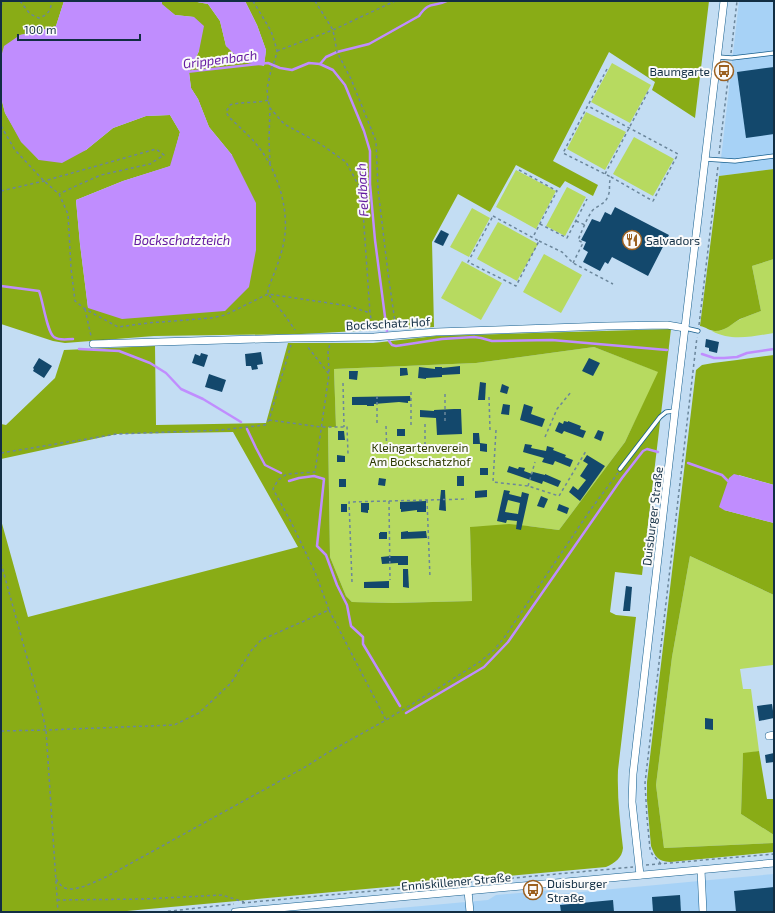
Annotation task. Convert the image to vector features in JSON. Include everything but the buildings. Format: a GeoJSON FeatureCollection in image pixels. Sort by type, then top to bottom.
{"type":"FeatureCollection","features":[{"type":"Feature","properties":{"kind":"street","name":"Duisburger Straße"},"geometry":{"type":"LineString","coordinates":[[640,875],[632,802],[634,774],[675,411],[724,1]]}},
{"type":"Feature","properties":{"kind":"street","name":"Bockschatz Hof"},"geometry":{"type":"LineString","coordinates":[[93,344],[374,337],[436,332],[607,326],[667,325],[685,328]]}},
{"type":"Feature","properties":{"kind":"street","name":"Enniskillener Straße"},"geometry":{"type":"LineString","coordinates":[[235,912],[774,863]]}},
{"type":"Feature","properties":{"kind":"street"},"geometry":{"type":"LineString","coordinates":[[701,870],[703,912]]}},
{"type":"Feature","properties":{"kind":"street"},"geometry":{"type":"LineString","coordinates":[[468,891],[470,912]]}},
{"type":"Feature","properties":{"kind":"lane"},"geometry":{"type":"LineString","coordinates":[[718,57],[732,58],[774,53]]}},
{"type":"Feature","properties":{"kind":"lane"},"geometry":{"type":"LineString","coordinates":[[705,159],[735,161],[774,156]]}},
{"type":"Feature","properties":{"kind":"lane"},"geometry":{"type":"LineString","coordinates":[[685,328],[698,331]]}},
{"type":"Feature","properties":{"kind":"lane"},"geometry":{"type":"LineString","coordinates":[[620,469],[660,417],[666,412],[675,411]]}},
{"type":"Feature","properties":{"kind":"path"},"geometry":{"type":"LineString","coordinates":[[1,6],[3,1]]}},
{"type":"Feature","properties":{"kind":"path"},"geometry":{"type":"LineString","coordinates":[[20,1],[30,14],[39,18],[45,16],[49,12],[52,1]]}},
{"type":"Feature","properties":{"kind":"path"},"geometry":{"type":"LineString","coordinates":[[253,1],[271,31],[276,43],[277,51],[271,70],[268,89],[270,108],[270,164]]}},
{"type":"Feature","properties":{"kind":"path"},"geometry":{"type":"LineString","coordinates":[[315,1],[333,30],[337,52],[351,79],[376,141],[378,189],[396,335]]}},
{"type":"Feature","properties":{"kind":"path"},"geometry":{"type":"LineString","coordinates":[[277,51],[333,30],[395,1]]}},
{"type":"Feature","properties":{"kind":"path"},"geometry":{"type":"LineString","coordinates":[[588,106],[630,127],[678,154],[653,201],[605,174],[563,153],[607,69]]}},
{"type":"Feature","properties":{"kind":"path"},"geometry":{"type":"LineString","coordinates":[[605,174],[649,90]]}},
{"type":"Feature","properties":{"kind":"path"},"geometry":{"type":"LineString","coordinates":[[268,100],[260,103],[234,103],[230,105],[226,112],[257,146],[270,164],[281,192],[284,208],[285,233],[281,255],[268,289],[268,294],[286,317],[296,338],[329,374]]}},
{"type":"Feature","properties":{"kind":"path"},"geometry":{"type":"LineString","coordinates":[[270,108],[284,124],[319,143],[346,162],[359,186],[363,211],[370,313],[374,337]]}},
{"type":"Feature","properties":{"kind":"path"},"geometry":{"type":"LineString","coordinates":[[1,126],[15,150],[44,181],[59,194],[68,214],[71,268],[75,302],[118,327],[211,318],[225,315],[268,294],[349,306],[370,313]]}},
{"type":"Feature","properties":{"kind":"path"},"geometry":{"type":"LineString","coordinates":[[1,191],[44,181],[156,149],[164,155],[150,164],[101,175],[59,194]]}},
{"type":"Feature","properties":{"kind":"path"},"geometry":{"type":"LineString","coordinates":[[519,170],[557,191],[533,237]]}},
{"type":"Feature","properties":{"kind":"path"},"geometry":{"type":"LineString","coordinates":[[573,263],[583,243],[578,240],[585,225],[596,207],[601,206],[609,196],[609,181],[611,178]]}},
{"type":"Feature","properties":{"kind":"path"},"geometry":{"type":"LineString","coordinates":[[540,224],[567,238],[587,199]]}},
{"type":"Feature","properties":{"kind":"path"},"geometry":{"type":"LineString","coordinates":[[539,241],[516,286],[468,262],[493,216],[562,252],[573,263],[613,284]]}},
{"type":"Feature","properties":{"kind":"path"},"geometry":{"type":"LineString","coordinates":[[576,220],[585,225]]}},
{"type":"Feature","properties":{"kind":"path"},"geometry":{"type":"LineString","coordinates":[[85,309],[93,344]]}},
{"type":"Feature","properties":{"kind":"path"},"geometry":{"type":"LineString","coordinates":[[698,331],[645,783],[650,849],[652,854],[661,864],[774,854]]}},
{"type":"Feature","properties":{"kind":"path"},"geometry":{"type":"LineString","coordinates":[[332,337],[328,352],[329,374],[315,472],[287,474],[278,480],[273,489],[292,522],[315,572],[329,610],[386,720]]}},
{"type":"Feature","properties":{"kind":"path"},"geometry":{"type":"LineString","coordinates":[[1,453],[117,434],[221,430],[265,425],[269,420],[296,338]]}},
{"type":"Feature","properties":{"kind":"path"},"geometry":{"type":"LineString","coordinates":[[343,383],[344,427]]}},
{"type":"Feature","properties":{"kind":"path"},"geometry":{"type":"LineString","coordinates":[[411,392],[411,425]]}},
{"type":"Feature","properties":{"kind":"path"},"geometry":{"type":"LineString","coordinates":[[545,437],[557,409],[571,392]]}},
{"type":"Feature","properties":{"kind":"path"},"geometry":{"type":"LineString","coordinates":[[445,394],[445,424]]}},
{"type":"Feature","properties":{"kind":"path"},"geometry":{"type":"LineString","coordinates":[[377,396],[377,426]]}},
{"type":"Feature","properties":{"kind":"path"},"geometry":{"type":"LineString","coordinates":[[489,397],[490,430]]}},
{"type":"Feature","properties":{"kind":"path"},"geometry":{"type":"LineString","coordinates":[[269,420],[321,427],[347,427],[348,454]]}},
{"type":"Feature","properties":{"kind":"path"},"geometry":{"type":"LineString","coordinates":[[425,424],[426,450]]}},
{"type":"Feature","properties":{"kind":"path"},"geometry":{"type":"LineString","coordinates":[[386,426],[388,456]]}},
{"type":"Feature","properties":{"kind":"path"},"geometry":{"type":"LineString","coordinates":[[496,430],[492,482],[528,486],[560,496],[586,451]]}},
{"type":"Feature","properties":{"kind":"path"},"geometry":{"type":"LineString","coordinates":[[528,486],[535,462]]}},
{"type":"Feature","properties":{"kind":"path"},"geometry":{"type":"LineString","coordinates":[[56,879],[62,887],[76,889],[106,877],[307,766],[386,720],[481,661],[494,650],[504,638],[595,503],[620,469]]}},
{"type":"Feature","properties":{"kind":"path"},"geometry":{"type":"LineString","coordinates":[[352,582],[349,502],[467,499]]}},
{"type":"Feature","properties":{"kind":"path"},"geometry":{"type":"LineString","coordinates":[[427,500],[430,578]]}},
{"type":"Feature","properties":{"kind":"path"},"geometry":{"type":"LineString","coordinates":[[388,501],[390,580]]}},
{"type":"Feature","properties":{"kind":"path"},"geometry":{"type":"LineString","coordinates":[[1,563],[46,730],[58,912]]}},
{"type":"Feature","properties":{"kind":"path"},"geometry":{"type":"LineString","coordinates":[[1,731],[174,724],[199,712],[231,683],[251,651],[261,640],[329,610]]}},
{"type":"Feature","properties":{"kind":"path"},"geometry":{"type":"LineString","coordinates":[[162,912],[610,869]]}},
{"type":"Feature","properties":{"kind":"path"},"geometry":{"type":"LineString","coordinates":[[57,900],[144,899],[222,895],[245,903]]}},
{"type":"Feature","properties":{"kind":"shaded area"},"geometry":{"type":"Polygon","coordinates":[[[739,1],[774,1],[774,169],[719,176],[739,1]]]}},
{"type":"Feature","properties":{"kind":"shaded area"},"geometry":{"type":"Polygon","coordinates":[[[774,874],[774,912],[355,912],[488,900],[496,895],[554,890],[559,894],[774,874]]]}},
{"type":"Feature","properties":{"kind":"green space"},"geometry":{"type":"Polygon","coordinates":[[[1,1],[64,1],[56,26],[20,35],[1,57],[1,1]]]}},
{"type":"Feature","properties":{"kind":"green space"},"geometry":{"type":"Polygon","coordinates":[[[162,1],[192,1],[208,4],[220,21],[226,46],[264,66],[266,50],[257,25],[245,1],[709,1],[695,118],[652,90],[655,82],[609,52],[553,161],[598,185],[593,196],[565,181],[560,188],[516,165],[490,212],[458,194],[432,242],[434,327],[301,334],[154,336],[65,343],[53,341],[1,324],[1,97],[5,113],[22,142],[39,160],[86,150],[113,128],[146,116],[170,115],[180,132],[171,166],[123,181],[76,200],[88,308],[232,155],[209,127],[198,99],[191,88],[189,72],[199,51],[194,17],[175,15],[161,4],[162,1]]]}},
{"type":"Feature","properties":{"kind":"green space"},"geometry":{"type":"Polygon","coordinates":[[[612,63],[651,85],[630,123],[591,102],[612,63]]]}},
{"type":"Feature","properties":{"kind":"green space"},"geometry":{"type":"Polygon","coordinates":[[[586,112],[626,132],[605,170],[567,149],[586,112]]]}},
{"type":"Feature","properties":{"kind":"green space"},"geometry":{"type":"Polygon","coordinates":[[[634,137],[674,159],[653,196],[613,174],[634,137]]]}},
{"type":"Feature","properties":{"kind":"green space"},"geometry":{"type":"Polygon","coordinates":[[[774,169],[774,259],[752,266],[761,311],[740,319],[725,329],[719,331],[713,331],[700,326],[719,176],[774,169]]]}},
{"type":"Feature","properties":{"kind":"green space"},"geometry":{"type":"Polygon","coordinates":[[[516,170],[556,191],[536,229],[496,207],[516,170]]]}},
{"type":"Feature","properties":{"kind":"green space"},"geometry":{"type":"Polygon","coordinates":[[[567,187],[586,197],[565,236],[546,226],[567,187]]]}},
{"type":"Feature","properties":{"kind":"green space"},"geometry":{"type":"Polygon","coordinates":[[[472,208],[490,218],[469,257],[450,247],[472,208]]]}},
{"type":"Feature","properties":{"kind":"green space"},"geometry":{"type":"Polygon","coordinates":[[[498,222],[538,244],[517,281],[477,259],[498,222]]]}},
{"type":"Feature","properties":{"kind":"green space"},"geometry":{"type":"Polygon","coordinates":[[[544,254],[582,275],[561,313],[523,292],[544,254]]]}},
{"type":"Feature","properties":{"kind":"green space"},"geometry":{"type":"Polygon","coordinates":[[[774,259],[774,333],[750,337],[735,337],[712,331],[724,329],[761,311],[752,266],[774,259]]]}},
{"type":"Feature","properties":{"kind":"green space"},"geometry":{"type":"Polygon","coordinates":[[[462,261],[502,283],[481,320],[441,298],[462,261]]]}},
{"type":"Feature","properties":{"kind":"green space"},"geometry":{"type":"Polygon","coordinates":[[[671,329],[642,575],[615,572],[610,612],[616,615],[636,617],[618,770],[618,799],[623,848],[620,857],[606,867],[116,912],[1,912],[1,520],[28,617],[298,547],[233,432],[117,434],[1,459],[1,424],[6,425],[55,378],[64,350],[155,346],[156,425],[266,423],[288,343],[373,343],[436,336],[671,329]],[[594,347],[476,363],[334,369],[336,427],[328,427],[330,557],[346,596],[352,602],[393,603],[472,601],[470,527],[509,524],[559,530],[625,442],[658,372],[594,347]]]}},
{"type":"Feature","properties":{"kind":"green space","name":"Kleingartenverein Am Bockschatzhof"},"geometry":{"type":"Polygon","coordinates":[[[594,347],[659,372],[625,442],[559,530],[528,526],[470,527],[472,601],[393,603],[352,602],[346,596],[330,557],[328,427],[336,427],[334,369],[476,363],[594,347]]]}},
{"type":"Feature","properties":{"kind":"green space"},"geometry":{"type":"Polygon","coordinates":[[[774,355],[774,485],[739,475],[724,510],[774,523],[774,595],[690,556],[672,657],[656,785],[664,848],[774,843],[774,852],[670,862],[663,861],[654,853],[651,846],[647,782],[696,370],[702,365],[774,355]]]}},
{"type":"Feature","properties":{"kind":"green space"},"geometry":{"type":"Polygon","coordinates":[[[690,556],[774,595],[773,665],[740,669],[743,689],[751,689],[759,751],[743,754],[741,814],[774,835],[774,843],[664,848],[656,785],[672,657],[690,556]]]}},
{"type":"Feature","properties":{"kind":"green space"},"geometry":{"type":"Polygon","coordinates":[[[759,751],[767,799],[774,799],[774,835],[741,814],[743,753],[759,751]]]}},
{"type":"Feature","properties":{"kind":"water","name":"Bockschatzteich"},"geometry":{"type":"Polygon","coordinates":[[[64,1],[162,1],[162,4],[175,15],[194,17],[204,26],[199,51],[189,72],[191,88],[198,99],[209,127],[232,155],[256,203],[256,250],[249,287],[225,311],[122,319],[88,308],[76,200],[123,181],[170,166],[180,132],[170,115],[146,116],[113,128],[86,150],[62,163],[39,160],[21,142],[5,113],[1,97],[1,57],[4,46],[20,35],[56,26],[64,1]]]}},
{"type":"Feature","properties":{"kind":"water"},"geometry":{"type":"Polygon","coordinates":[[[192,1],[245,1],[257,25],[266,50],[264,66],[242,62],[226,46],[220,21],[208,4],[192,1]]]}},
{"type":"Feature","properties":{"kind":"water"},"geometry":{"type":"Polygon","coordinates":[[[734,474],[774,485],[774,523],[724,510],[719,507],[729,478],[734,474]]]}},
{"type":"Feature","properties":{"kind":"waterway","name":"Grippenbach"},"geometry":{"type":"LineString","coordinates":[[320,64],[326,57],[337,52],[369,44],[419,16],[429,6],[447,1]]}},
{"type":"Feature","properties":{"kind":"waterway","name":"Feldbach"},"geometry":{"type":"LineString","coordinates":[[186,72],[268,63],[280,68],[292,70],[309,63],[320,64],[333,70],[345,85],[364,131],[370,151],[370,184],[375,240],[387,332]]}},
{"type":"Feature","properties":{"kind":"waterway"},"geometry":{"type":"LineString","coordinates":[[1,286],[39,291],[47,323],[54,337],[63,340],[73,339]]}},
{"type":"Feature","properties":{"kind":"waterway","name":"Feldbach"},"geometry":{"type":"LineString","coordinates":[[389,341],[392,345],[396,346],[442,339],[474,337],[492,341],[552,340],[667,350]]}},
{"type":"Feature","properties":{"kind":"waterway"},"geometry":{"type":"LineString","coordinates":[[79,349],[119,351],[150,363],[166,373],[181,389],[203,399],[241,422]]}},
{"type":"Feature","properties":{"kind":"waterway","name":"Feldbach"},"geometry":{"type":"LineString","coordinates":[[702,354],[714,358],[724,358],[737,357],[747,353],[774,349]]}},
{"type":"Feature","properties":{"kind":"waterway"},"geometry":{"type":"LineString","coordinates":[[247,429],[265,465],[281,473]]}},
{"type":"Feature","properties":{"kind":"waterway"},"geometry":{"type":"LineString","coordinates":[[406,713],[484,667],[508,642],[622,478],[643,451],[647,449],[658,452]]}},
{"type":"Feature","properties":{"kind":"waterway"},"geometry":{"type":"LineString","coordinates":[[688,463],[722,475],[728,481]]}},
{"type":"Feature","properties":{"kind":"waterway"},"geometry":{"type":"LineString","coordinates":[[289,481],[314,476],[324,479],[317,546],[326,555],[337,585],[347,605],[351,626],[363,637],[363,644],[400,706]]}},
{"type":"Feature","properties":{"kind":"place","name":"Baumgarte"},"geometry":{"type":"Point","coordinates":[724,71]}},
{"type":"Feature","properties":{"kind":"place","name":"Salvadors"},"geometry":{"type":"Point","coordinates":[632,240]}},
{"type":"Feature","properties":{"kind":"place","name":"Duisburger Straße"},"geometry":{"type":"Point","coordinates":[533,890]}}]}
